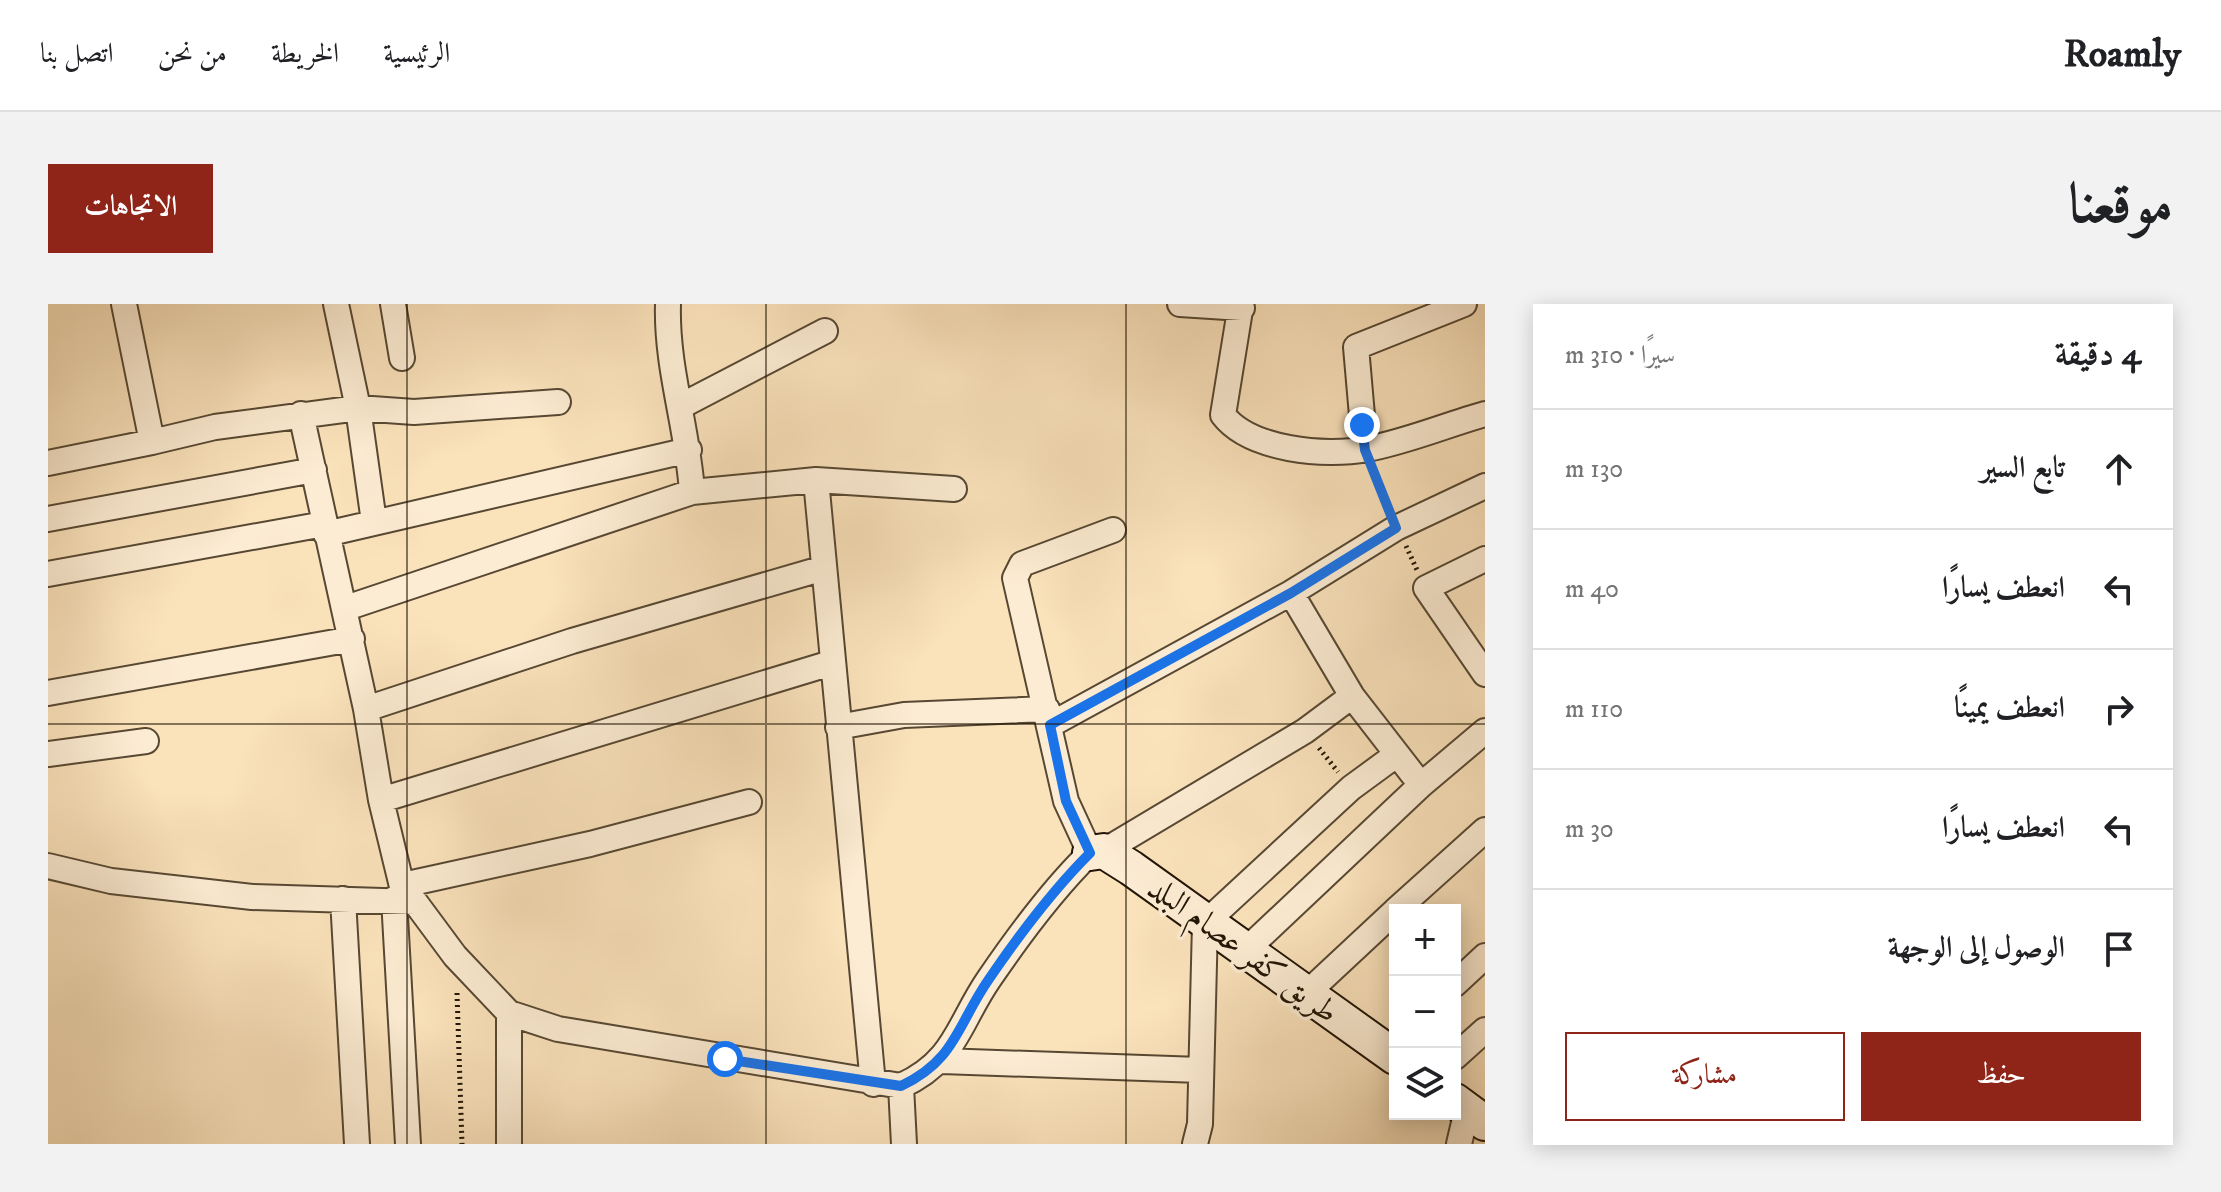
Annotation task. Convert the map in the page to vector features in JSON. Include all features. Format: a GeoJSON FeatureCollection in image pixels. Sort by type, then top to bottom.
{"type":"FeatureCollection","features":[{"type":"Feature","properties":{"kind":"street"},"geometry":{"type":"LineString","coordinates":[[124,304],[152,442]]}},
{"type":"Feature","properties":{"kind":"street"},"geometry":{"type":"LineString","coordinates":[[336,304],[358,408],[374,522]]}},
{"type":"Feature","properties":{"kind":"street"},"geometry":{"type":"LineString","coordinates":[[393,304],[402,358]]}},
{"type":"Feature","properties":{"kind":"street"},"geometry":{"type":"LineString","coordinates":[[668,304],[672,366],[689,450],[692,492]]}},
{"type":"Feature","properties":{"kind":"street"},"geometry":{"type":"LineString","coordinates":[[1180,304],[1242,306],[1223,415],[1233,428],[1265,443],[1302,449],[1365,450],[1485,414]]}},
{"type":"Feature","properties":{"kind":"street"},"geometry":{"type":"LineString","coordinates":[[1365,450],[1356,347],[1464,304]]}},
{"type":"Feature","properties":{"kind":"street"},"geometry":{"type":"LineString","coordinates":[[681,406],[825,331]]}},
{"type":"Feature","properties":{"kind":"street"},"geometry":{"type":"LineString","coordinates":[[48,463],[215,427],[301,414],[358,408],[414,412],[558,402]]}},
{"type":"Feature","properties":{"kind":"street"},"geometry":{"type":"LineString","coordinates":[[301,414],[325,529],[346,608],[401,895],[408,1144]]}},
{"type":"Feature","properties":{"kind":"street"},"geometry":{"type":"LineString","coordinates":[[48,574],[374,522],[689,450]]}},
{"type":"Feature","properties":{"kind":"street"},"geometry":{"type":"LineString","coordinates":[[48,519],[314,470]]}},
{"type":"Feature","properties":{"kind":"street"},"geometry":{"type":"LineString","coordinates":[[816,480],[873,1084]]}},
{"type":"Feature","properties":{"kind":"street"},"geometry":{"type":"LineString","coordinates":[[346,608],[692,492],[816,480],[954,489]]}},
{"type":"Feature","properties":{"kind":"street"},"geometry":{"type":"LineString","coordinates":[[838,727],[904,715],[1048,717],[1291,593],[1396,528],[1485,486]]}},
{"type":"Feature","properties":{"kind":"street"},"geometry":{"type":"LineString","coordinates":[[1097,852],[1066,801],[1016,588],[1018,569],[1113,530]]}},
{"type":"Feature","properties":{"kind":"street"},"geometry":{"type":"LineString","coordinates":[[1485,559],[1426,588],[1485,674]]}},
{"type":"Feature","properties":{"kind":"street"},"geometry":{"type":"LineString","coordinates":[[366,709],[572,641],[824,568]]}},
{"type":"Feature","properties":{"kind":"street"},"geometry":{"type":"LineString","coordinates":[[1291,593],[1352,696],[1421,785]]}},
{"type":"Feature","properties":{"kind":"street"},"geometry":{"type":"LineString","coordinates":[[48,693],[352,639]]}},
{"type":"Feature","properties":{"kind":"street"},"geometry":{"type":"LineString","coordinates":[[381,800],[831,663]]}},
{"type":"Feature","properties":{"kind":"street"},"geometry":{"type":"LineString","coordinates":[[401,895],[425,911],[455,956],[509,1013],[558,1029],[873,1084],[901,1086],[927,1074],[942,1061],[988,980],[1097,852],[1305,731],[1352,696]]}},
{"type":"Feature","properties":{"kind":"street"},"geometry":{"type":"LineString","coordinates":[[1245,951],[1421,785],[1485,731]]}},
{"type":"Feature","properties":{"kind":"street"},"geometry":{"type":"LineString","coordinates":[[48,754],[146,741]]}},
{"type":"Feature","properties":{"kind":"street"},"geometry":{"type":"LineString","coordinates":[[1195,1144],[1200,1124],[1205,923],[1351,788],[1396,755]]}},
{"type":"Feature","properties":{"kind":"street"},"geometry":{"type":"LineString","coordinates":[[48,866],[111,881],[252,897],[343,899],[401,895],[749,802]]}},
{"type":"Feature","properties":{"kind":"street"},"geometry":{"type":"LineString","coordinates":[[1403,904],[1485,830]]}},
{"type":"Feature","properties":{"kind":"street","name":"طريق كفر عصام البلد"},"geometry":{"type":"LineString","coordinates":[[1097,852],[1390,1048]]}},
{"type":"Feature","properties":{"kind":"street"},"geometry":{"type":"LineString","coordinates":[[343,899],[357,1144]]}},
{"type":"Feature","properties":{"kind":"street"},"geometry":{"type":"LineString","coordinates":[[1306,994],[1389,917]]}},
{"type":"Feature","properties":{"kind":"street"},"geometry":{"type":"LineString","coordinates":[[1461,978],[1485,956]]}},
{"type":"Feature","properties":{"kind":"street"},"geometry":{"type":"LineString","coordinates":[[509,1013],[509,1144]]}},
{"type":"Feature","properties":{"kind":"street"},"geometry":{"type":"LineString","coordinates":[[1461,1052],[1485,1030]]}},
{"type":"Feature","properties":{"kind":"street"},"geometry":{"type":"LineString","coordinates":[[942,1061],[1200,1070]]}},
{"type":"Feature","properties":{"kind":"street"},"geometry":{"type":"LineString","coordinates":[[901,1086],[904,1144]]}},
{"type":"Feature","properties":{"kind":"path"},"geometry":{"type":"LineString","coordinates":[[1365,450],[1396,528],[1426,588]]}},
{"type":"Feature","properties":{"kind":"path"},"geometry":{"type":"LineString","coordinates":[[1305,731],[1351,788]]}},
{"type":"Feature","properties":{"kind":"path"},"geometry":{"type":"LineString","coordinates":[[455,956],[462,1144]]}},
{"type":"Feature","properties":{"kind":"route"},"geometry":{"type":"LineString","coordinates":[[725,1059],[901,1086],[927,1074],[942,1061],[988,980],[1074,868],[1090,853],[1066,801],[1050,725],[1291,593],[1396,528],[1365,450],[1362,425]]}}]}
